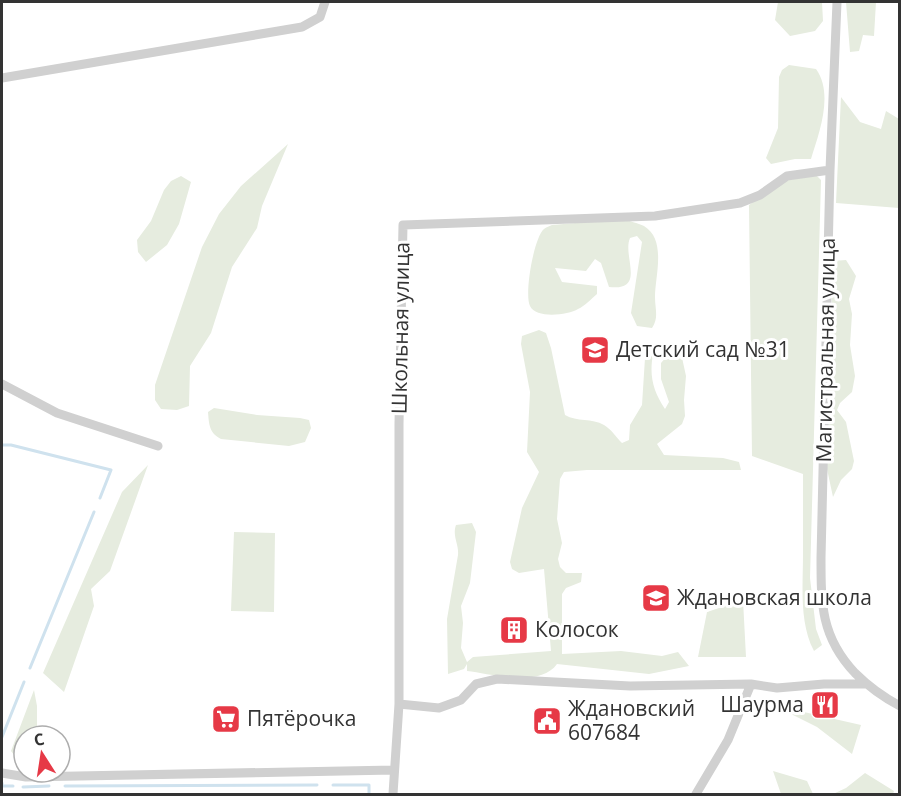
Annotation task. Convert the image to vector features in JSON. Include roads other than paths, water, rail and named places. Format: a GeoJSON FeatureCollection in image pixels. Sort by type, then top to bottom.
{"type":"FeatureCollection","features":[{"type":"Feature","properties":{"kind":"street"},"geometry":{"type":"LineString","coordinates":[[2,78],[302,27],[320,17],[325,2]]}},
{"type":"Feature","properties":{"kind":"street","name":"Магистральная улица"},"geometry":{"type":"LineString","coordinates":[[837,2],[830,170],[821,547],[822,596],[826,625],[841,658],[867,684],[900,706]]}},
{"type":"Feature","properties":{"kind":"street","name":"Школьная улица"},"geometry":{"type":"LineString","coordinates":[[393,795],[399,704],[399,424],[403,225],[655,216],[740,203],[760,195],[787,176],[830,170]]}},
{"type":"Feature","properties":{"kind":"street"},"geometry":{"type":"LineString","coordinates":[[2,384],[57,413],[158,446]]}},
{"type":"Feature","properties":{"kind":"street"},"geometry":{"type":"LineString","coordinates":[[399,704],[439,708],[461,700],[476,684],[497,680],[630,686],[751,684],[777,688],[824,684],[867,684]]}},
{"type":"Feature","properties":{"kind":"street"},"geometry":{"type":"LineString","coordinates":[[696,795],[728,740],[751,684]]}},
{"type":"Feature","properties":{"kind":"street"},"geometry":{"type":"LineString","coordinates":[[3,773],[26,777],[394,770]]}},
{"type":"Feature","properties":{"kind":"waterway"},"geometry":{"type":"LineString","coordinates":[[2,445],[11,445],[111,470],[100,498]]}},
{"type":"Feature","properties":{"kind":"waterway"},"geometry":{"type":"LineString","coordinates":[[30,668],[94,512]]}},
{"type":"Feature","properties":{"kind":"waterway"},"geometry":{"type":"LineString","coordinates":[[2,737],[24,682]]}},
{"type":"Feature","properties":{"kind":"waterway"},"geometry":{"type":"LineString","coordinates":[[2,783],[2,786],[13,786]]}},
{"type":"Feature","properties":{"kind":"waterway"},"geometry":{"type":"LineString","coordinates":[[65,786],[317,785]]}},
{"type":"Feature","properties":{"kind":"waterway"},"geometry":{"type":"LineString","coordinates":[[333,785],[369,785],[369,794]]}},
{"type":"Feature","properties":{"kind":"waterway"},"geometry":{"type":"LineString","coordinates":[[23,787],[49,786]]}},
{"type":"Feature","properties":{"kind":"place","name":"Детский сад №31"},"geometry":{"type":"Point","coordinates":[595,350]}},
{"type":"Feature","properties":{"kind":"place","name":"Ждановская школа"},"geometry":{"type":"Point","coordinates":[656,598]}},
{"type":"Feature","properties":{"kind":"place","name":"Колосок"},"geometry":{"type":"Point","coordinates":[514,630]}},
{"type":"Feature","properties":{"kind":"place","name":"Шаурма"},"geometry":{"type":"Point","coordinates":[825,705]}},
{"type":"Feature","properties":{"kind":"place","name":"Пятёрочка"},"geometry":{"type":"Point","coordinates":[226,719]}},
{"type":"Feature","properties":{"kind":"place","name":"Ждановский 607684"},"geometry":{"type":"Point","coordinates":[547,721]}}]}
